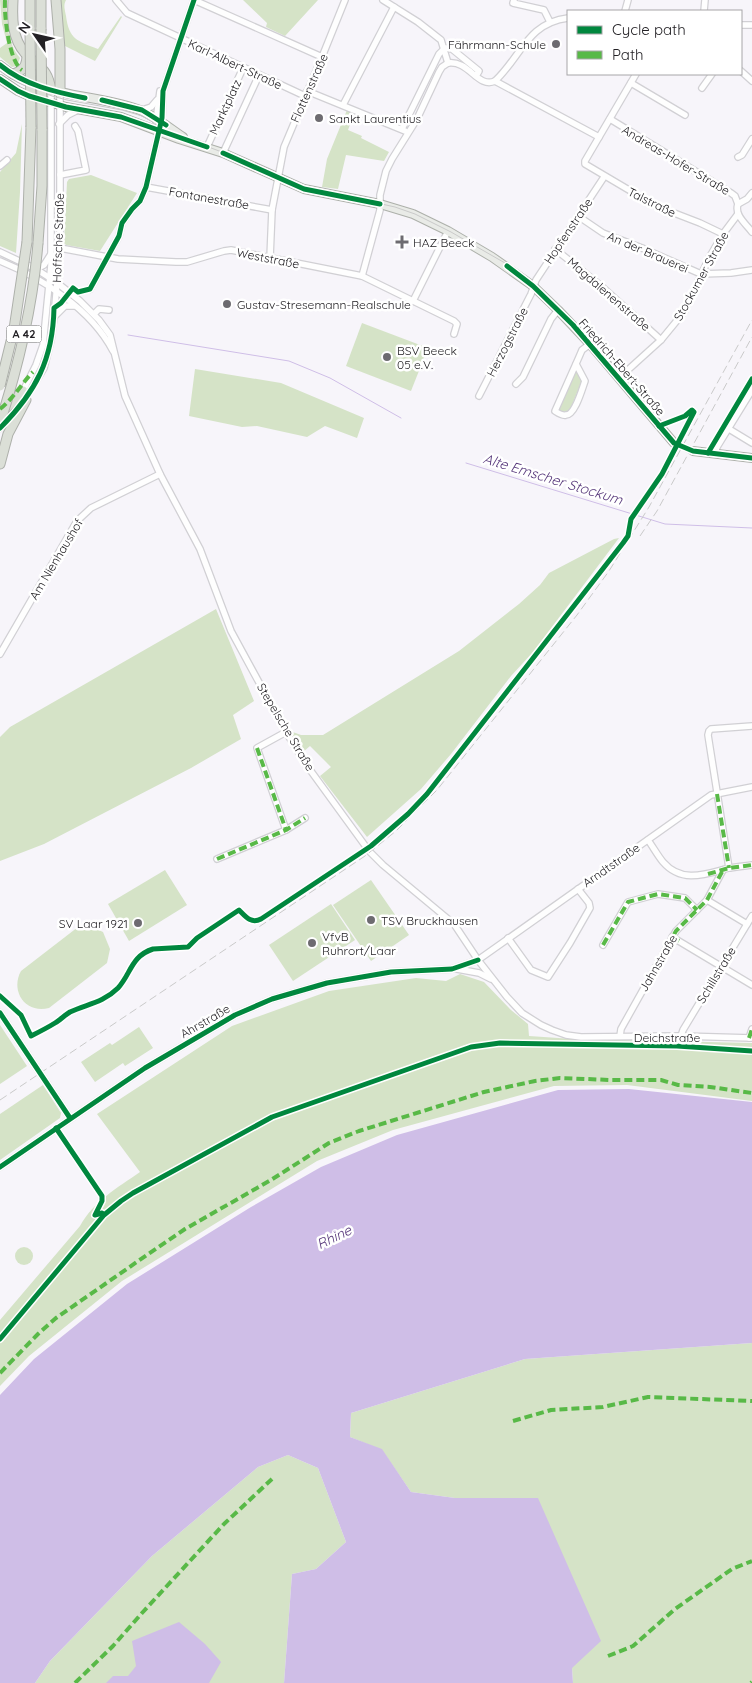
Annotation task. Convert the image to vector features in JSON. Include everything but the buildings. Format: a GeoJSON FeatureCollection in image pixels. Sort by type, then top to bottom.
{"type":"FeatureCollection","features":[{"type":"Feature","properties":{"kind":"highway"},"geometry":{"type":"LineString","coordinates":[[13,0],[12,18],[14,33],[20,46],[48,76],[56,92]]}},
{"type":"Feature","properties":{"kind":"highway","name":"A 42"},"geometry":{"type":"LineString","coordinates":[[0,386],[14,329],[27,242],[31,127],[30,0]]}},
{"type":"Feature","properties":{"kind":"highway","name":"A 42"},"geometry":{"type":"LineString","coordinates":[[0,422],[21,348],[31,296],[38,243],[42,186],[41,0]]}},
{"type":"Feature","properties":{"kind":"highway"},"geometry":{"type":"LineString","coordinates":[[56,0],[60,50],[56,92]]}},
{"type":"Feature","properties":{"kind":"highway"},"geometry":{"type":"LineString","coordinates":[[13,74],[24,68],[27,55]]}},
{"type":"Feature","properties":{"kind":"highway"},"geometry":{"type":"LineString","coordinates":[[0,414],[24,396]]}},
{"type":"Feature","properties":{"kind":"highway"},"geometry":{"type":"LineString","coordinates":[[0,464],[8,434],[24,396]]}},
{"type":"Feature","properties":{"kind":"main road","name":"Friedrich-Ebert-Straße"},"geometry":{"type":"LineString","coordinates":[[0,65],[24,80],[56,92],[142,110],[189,141]]}},
{"type":"Feature","properties":{"kind":"main road","name":"Friedrich-Ebert-Straße"},"geometry":{"type":"LineString","coordinates":[[0,80],[18,91],[56,104],[121,117],[159,130],[223,153],[277,178],[314,191],[380,204],[412,214],[448,231],[507,266],[534,286],[590,344],[674,443]]}},
{"type":"Feature","properties":{"kind":"main road"},"geometry":{"type":"LineString","coordinates":[[693,451],[752,458]]}},
{"type":"Feature","properties":{"kind":"street","name":"Karl-Albert-Straße"},"geometry":{"type":"LineString","coordinates":[[116,0],[127,13],[243,68],[306,93],[343,105],[409,133]]}},
{"type":"Feature","properties":{"kind":"street"},"geometry":{"type":"LineString","coordinates":[[159,120],[162,91],[182,39],[194,0],[322,57]]}},
{"type":"Feature","properties":{"kind":"street","name":"Flottenstraße"},"geometry":{"type":"LineString","coordinates":[[270,258],[272,210],[284,147],[345,0]]}},
{"type":"Feature","properties":{"kind":"street"},"geometry":{"type":"LineString","coordinates":[[383,0],[430,30],[441,40],[448,62]]}},
{"type":"Feature","properties":{"kind":"street"},"geometry":{"type":"LineString","coordinates":[[513,2],[544,10],[550,22]]}},
{"type":"Feature","properties":{"kind":"street"},"geometry":{"type":"LineString","coordinates":[[343,105],[392,4]]}},
{"type":"Feature","properties":{"kind":"street"},"geometry":{"type":"LineString","coordinates":[[362,276],[380,210],[380,195],[386,171],[417,119],[442,67],[448,62],[457,62],[476,76],[491,83],[495,81],[527,40],[536,32],[550,22],[567,18]]}},
{"type":"Feature","properties":{"kind":"street"},"geometry":{"type":"LineString","coordinates":[[445,48],[452,49],[479,70],[476,76]]}},
{"type":"Feature","properties":{"kind":"street"},"geometry":{"type":"LineString","coordinates":[[402,129],[439,54],[445,48]]}},
{"type":"Feature","properties":{"kind":"street","name":"Marktplatz"},"geometry":{"type":"LineString","coordinates":[[207,147],[243,68]]}},
{"type":"Feature","properties":{"kind":"street"},"geometry":{"type":"LineString","coordinates":[[90,289],[119,236],[122,223],[140,201],[146,187],[159,130],[158,98],[168,72]]}},
{"type":"Feature","properties":{"kind":"street"},"geometry":{"type":"LineString","coordinates":[[742,72],[752,80]]}},
{"type":"Feature","properties":{"kind":"street","name":"Marktplatz"},"geometry":{"type":"LineString","coordinates":[[223,153],[259,75]]}},
{"type":"Feature","properties":{"kind":"street"},"geometry":{"type":"LineString","coordinates":[[495,81],[599,137],[635,75]]}},
{"type":"Feature","properties":{"kind":"street"},"geometry":{"type":"LineString","coordinates":[[702,88],[711,75]]}},
{"type":"Feature","properties":{"kind":"street"},"geometry":{"type":"LineString","coordinates":[[631,83],[684,115]]}},
{"type":"Feature","properties":{"kind":"street","name":"Hoffsche Straße"},"geometry":{"type":"LineString","coordinates":[[0,422],[18,400],[24,396],[43,345],[52,252],[56,92]]}},
{"type":"Feature","properties":{"kind":"street"},"geometry":{"type":"LineString","coordinates":[[142,110],[151,106],[158,98]]}},
{"type":"Feature","properties":{"kind":"street","name":"Hoffsche Straße"},"geometry":{"type":"LineString","coordinates":[[0,428],[44,368],[51,340],[60,248],[59,124],[56,104]]}},
{"type":"Feature","properties":{"kind":"street"},"geometry":{"type":"LineString","coordinates":[[59,124],[68,115],[80,109]]}},
{"type":"Feature","properties":{"kind":"street","name":"Andreas-Hofer-Straße"},"geometry":{"type":"LineString","coordinates":[[610,120],[731,193],[735,196],[738,204]]}},
{"type":"Feature","properties":{"kind":"street"},"geometry":{"type":"LineString","coordinates":[[60,176],[86,170],[78,131],[75,126]]}},
{"type":"Feature","properties":{"kind":"street","name":"Talstraße"},"geometry":{"type":"LineString","coordinates":[[599,137],[585,164],[604,177],[656,206],[723,234]]}},
{"type":"Feature","properties":{"kind":"street"},"geometry":{"type":"LineString","coordinates":[[738,157],[742,155],[752,139]]}},
{"type":"Feature","properties":{"kind":"street"},"geometry":{"type":"LineString","coordinates":[[0,166],[7,160]]}},
{"type":"Feature","properties":{"kind":"street","name":"Hopfenstraße"},"geometry":{"type":"LineString","coordinates":[[534,286],[555,249],[604,177]]}},
{"type":"Feature","properties":{"kind":"street","name":"Fontanestraße"},"geometry":{"type":"LineString","coordinates":[[146,187],[272,210]]}},
{"type":"Feature","properties":{"kind":"street"},"geometry":{"type":"LineString","coordinates":[[752,194],[738,204],[736,209],[752,232]]}},
{"type":"Feature","properties":{"kind":"street","name":"Stockumer Straße"},"geometry":{"type":"LineString","coordinates":[[619,378],[661,340],[684,312],[701,274],[723,234],[738,214]]}},
{"type":"Feature","properties":{"kind":"street","name":"An der Brauerei"},"geometry":{"type":"LineString","coordinates":[[578,216],[603,233],[701,274],[752,270]]}},
{"type":"Feature","properties":{"kind":"street"},"geometry":{"type":"LineString","coordinates":[[413,301],[448,231]]}},
{"type":"Feature","properties":{"kind":"street","name":"Weststraße"},"geometry":{"type":"LineString","coordinates":[[60,248],[118,259],[187,262],[231,250],[362,276],[454,321],[457,324],[454,334]]}},
{"type":"Feature","properties":{"kind":"street","name":"Magdalenenstraße"},"geometry":{"type":"LineString","coordinates":[[555,249],[600,285],[661,340]]}},
{"type":"Feature","properties":{"kind":"street","name":"Stepelsche Straße"},"geometry":{"type":"LineString","coordinates":[[0,252],[36,269],[56,282],[94,314],[110,335],[125,396],[160,474],[200,549],[231,631],[305,763],[375,858],[454,924],[478,960],[522,1013],[552,1030]]}},
{"type":"Feature","properties":{"kind":"street"},"geometry":{"type":"LineString","coordinates":[[36,269],[44,265],[52,252]]}},
{"type":"Feature","properties":{"kind":"street","name":"Stepelsche Straße"},"geometry":{"type":"LineString","coordinates":[[0,261],[23,271],[55,290],[92,323],[107,341],[116,358]]}},
{"type":"Feature","properties":{"kind":"street","name":"Herzogstraße"},"geometry":{"type":"LineString","coordinates":[[479,396],[534,286]]}},
{"type":"Feature","properties":{"kind":"street"},"geometry":{"type":"LineString","coordinates":[[54,317],[65,306],[74,306]]}},
{"type":"Feature","properties":{"kind":"street"},"geometry":{"type":"LineString","coordinates":[[94,314],[99,309],[109,310]]}},
{"type":"Feature","properties":{"kind":"street"},"geometry":{"type":"LineString","coordinates":[[516,384],[524,377],[551,319],[558,310]]}},
{"type":"Feature","properties":{"kind":"street","name":"Friedrich-Ebert-Straße"},"geometry":{"type":"LineString","coordinates":[[576,364],[585,381],[573,411],[570,414],[564,415],[555,411],[582,350],[590,344]]}},
{"type":"Feature","properties":{"kind":"street"},"geometry":{"type":"LineString","coordinates":[[36,365],[44,368]]}},
{"type":"Feature","properties":{"kind":"street"},"geometry":{"type":"LineString","coordinates":[[715,454],[717,447],[752,390]]}},
{"type":"Feature","properties":{"kind":"street"},"geometry":{"type":"LineString","coordinates":[[729,429],[752,443]]}},
{"type":"Feature","properties":{"kind":"street","name":"Am Nienhaushof"},"geometry":{"type":"LineString","coordinates":[[0,654],[77,521],[84,513],[160,474]]}},
{"type":"Feature","properties":{"kind":"street"},"geometry":{"type":"LineString","coordinates":[[726,869],[708,731],[712,729],[752,726]]}},
{"type":"Feature","properties":{"kind":"street"},"geometry":{"type":"LineString","coordinates":[[286,732],[257,748],[286,830]]}},
{"type":"Feature","properties":{"kind":"street","name":"Arndtstraße"},"geometry":{"type":"LineString","coordinates":[[478,960],[711,795],[752,787]]}},
{"type":"Feature","properties":{"kind":"street"},"geometry":{"type":"LineString","coordinates":[[217,858],[286,830],[305,818]]}},
{"type":"Feature","properties":{"kind":"street"},"geometry":{"type":"LineString","coordinates":[[648,840],[664,863],[681,875],[694,876],[752,865]]}},
{"type":"Feature","properties":{"kind":"street","name":"Jahnstraße"},"geometry":{"type":"LineString","coordinates":[[620,1036],[621,1029],[672,937],[707,900],[726,869]]}},
{"type":"Feature","properties":{"kind":"street"},"geometry":{"type":"LineString","coordinates":[[508,938],[532,970],[548,977],[566,951],[590,908],[590,904],[578,889]]}},
{"type":"Feature","properties":{"kind":"street"},"geometry":{"type":"LineString","coordinates":[[603,945],[628,902],[658,894],[685,898],[697,910]]}},
{"type":"Feature","properties":{"kind":"street"},"geometry":{"type":"LineString","coordinates":[[707,900],[746,924]]}},
{"type":"Feature","properties":{"kind":"street","name":"Schillstraße"},"geometry":{"type":"LineString","coordinates":[[681,1036],[752,916]]}},
{"type":"Feature","properties":{"kind":"street"},"geometry":{"type":"LineString","coordinates":[[672,937],[752,985]]}},
{"type":"Feature","properties":{"kind":"street","name":"Ahrstraße"},"geometry":{"type":"LineString","coordinates":[[0,1167],[145,1068],[234,1015],[272,999],[326,983],[391,972],[452,969],[478,960]]}},
{"type":"Feature","properties":{"kind":"street"},"geometry":{"type":"LineString","coordinates":[[452,969],[479,973],[494,980]]}},
{"type":"Feature","properties":{"kind":"street"},"geometry":{"type":"LineString","coordinates":[[0,1013],[70,1118]]}},
{"type":"Feature","properties":{"kind":"street"},"geometry":{"type":"LineString","coordinates":[[751,1038],[752,1029]]}},
{"type":"Feature","properties":{"kind":"street","name":"Deichstraße"},"geometry":{"type":"LineString","coordinates":[[552,1030],[566,1035],[581,1037],[681,1036],[751,1038]]}},
{"type":"Feature","properties":{"kind":"green space"},"geometry":{"type":"Polygon","coordinates":[[[0,0],[7,0],[7,23],[10,38],[20,58],[17,66],[12,67],[0,57],[0,48],[7,43],[2,24],[0,0]]]}},
{"type":"Feature","properties":{"kind":"green space"},"geometry":{"type":"Polygon","coordinates":[[[58,0],[66,0],[67,24],[75,38],[98,49],[122,17],[95,61],[63,45],[58,0]]]}},
{"type":"Feature","properties":{"kind":"green space"},"geometry":{"type":"Polygon","coordinates":[[[243,0],[318,0],[285,36],[266,27],[267,23],[243,0]]]}},
{"type":"Feature","properties":{"kind":"green space"},"geometry":{"type":"Polygon","coordinates":[[[347,110],[354,114],[348,130],[389,152],[384,161],[346,155],[338,189],[322,187],[327,159],[347,110]]]}},
{"type":"Feature","properties":{"kind":"green space"},"geometry":{"type":"Polygon","coordinates":[[[22,124],[16,253],[0,246],[0,172],[16,153],[22,124]]]}},
{"type":"Feature","properties":{"kind":"green space"},"geometry":{"type":"Polygon","coordinates":[[[91,175],[137,193],[100,251],[66,245],[64,243],[67,182],[69,179],[91,175]]]}},
{"type":"Feature","properties":{"kind":"green space","name":"BSV Beeck 05 e.V."},"geometry":{"type":"Polygon","coordinates":[[[362,323],[428,348],[411,391],[346,366],[362,323]]]}},
{"type":"Feature","properties":{"kind":"green space"},"geometry":{"type":"Polygon","coordinates":[[[576,368],[582,380],[570,410],[564,412],[558,410],[576,368]]]}},
{"type":"Feature","properties":{"kind":"green space"},"geometry":{"type":"Polygon","coordinates":[[[195,369],[281,383],[364,418],[357,438],[325,426],[307,437],[257,426],[242,427],[189,416],[195,369]]]}},
{"type":"Feature","properties":{"kind":"green space"},"geometry":{"type":"Polygon","coordinates":[[[619,538],[533,652],[511,676],[451,754],[421,789],[367,837],[320,776],[331,767],[310,746],[303,752],[290,731],[301,735],[323,735],[459,651],[519,604],[540,585],[549,573],[619,538]]]}},
{"type":"Feature","properties":{"kind":"green space"},"geometry":{"type":"Polygon","coordinates":[[[216,609],[254,701],[233,715],[241,739],[191,768],[44,844],[0,861],[0,737],[10,727],[216,609]]]}},
{"type":"Feature","properties":{"kind":"green space","name":"SV Laar 1921"},"geometry":{"type":"Polygon","coordinates":[[[165,870],[187,905],[129,941],[108,904],[165,870]]]}},
{"type":"Feature","properties":{"kind":"green space","name":"TSV Bruckhausen"},"geometry":{"type":"Polygon","coordinates":[[[371,880],[409,935],[371,961],[333,905],[371,880]]]}},
{"type":"Feature","properties":{"kind":"green space","name":"VfvB Ruhrort/Laar"},"geometry":{"type":"Polygon","coordinates":[[[331,904],[355,940],[293,981],[269,945],[331,904]]]}},
{"type":"Feature","properties":{"kind":"green space"},"geometry":{"type":"Polygon","coordinates":[[[85,924],[103,932],[110,949],[107,963],[49,1008],[33,1008],[27,1004],[22,999],[17,986],[21,971],[78,927],[85,924]]]}},
{"type":"Feature","properties":{"kind":"green space"},"geometry":{"type":"Polygon","coordinates":[[[460,974],[484,982],[511,1010],[528,1024],[529,1036],[573,1039],[752,1043],[752,1101],[627,1085],[554,1086],[393,1130],[317,1161],[122,1281],[29,1356],[0,1386],[0,1320],[80,1226],[92,1209],[140,1172],[97,1114],[232,1026],[329,991],[416,978],[446,981],[460,974]]]}},
{"type":"Feature","properties":{"kind":"green space"},"geometry":{"type":"Polygon","coordinates":[[[0,1025],[27,1066],[0,1084],[0,1025]]]}},
{"type":"Feature","properties":{"kind":"green space"},"geometry":{"type":"Polygon","coordinates":[[[139,1027],[153,1048],[125,1066],[123,1063],[95,1082],[81,1062],[139,1027]]]}},
{"type":"Feature","properties":{"kind":"green space"},"geometry":{"type":"Polygon","coordinates":[[[43,1085],[61,1113],[60,1118],[0,1160],[0,1114],[43,1085]]]}},
{"type":"Feature","properties":{"kind":"green space"},"geometry":{"type":"Polygon","coordinates":[[[20,1247],[28,1247],[33,1252],[31,1263],[20,1265],[15,1260],[15,1252],[20,1247]]]}},
{"type":"Feature","properties":{"kind":"green space"},"geometry":{"type":"Polygon","coordinates":[[[752,1343],[752,1683],[573,1683],[572,1668],[455,1498],[411,1492],[382,1450],[350,1437],[351,1413],[525,1359],[752,1343]]]}},
{"type":"Feature","properties":{"kind":"green space"},"geometry":{"type":"Polygon","coordinates":[[[288,1455],[318,1468],[346,1542],[316,1569],[292,1574],[284,1683],[35,1683],[50,1661],[152,1556],[258,1467],[288,1455]]]}},
{"type":"Feature","properties":{"kind":"water","name":"Rhine"},"geometry":{"type":"Polygon","coordinates":[[[629,1089],[752,1102],[752,1343],[525,1359],[351,1413],[350,1437],[382,1449],[411,1492],[455,1498],[538,1498],[601,1641],[572,1668],[573,1683],[284,1683],[292,1574],[316,1569],[346,1542],[318,1468],[288,1455],[258,1467],[152,1556],[50,1661],[35,1683],[0,1683],[0,1395],[34,1359],[127,1284],[251,1207],[321,1167],[397,1135],[558,1090],[629,1089]]]}},
{"type":"Feature","properties":{"kind":"water"},"geometry":{"type":"Polygon","coordinates":[[[179,1622],[205,1644],[221,1662],[209,1683],[106,1683],[113,1676],[128,1676],[136,1666],[132,1641],[179,1622]]]}},
{"type":"Feature","properties":{"kind":"waterway","name":"Alte Emscher Stockum"},"geometry":{"type":"LineString","coordinates":[[128,335],[289,361],[330,378],[401,418]]}},
{"type":"Feature","properties":{"kind":"waterway","name":"Alte Emscher Stockum"},"geometry":{"type":"LineString","coordinates":[[466,463],[665,524],[752,528]]}},
{"type":"Feature","properties":{"kind":"tunnel"},"geometry":{"type":"LineString","coordinates":[[674,443],[693,451]]}},
{"type":"Feature","properties":{"kind":"tram line"},"geometry":{"type":"LineString","coordinates":[[0,71],[22,84],[52,96],[122,110],[142,116],[177,135],[227,154],[297,185],[395,207],[415,214],[451,232],[505,263],[542,293],[583,336],[673,441],[681,446],[700,452],[752,457]]}},
{"type":"Feature","properties":{"kind":"railway"},"geometry":{"type":"LineString","coordinates":[[0,1100],[365,856],[396,831],[437,790],[577,615],[609,571],[649,507],[752,320]]}},
{"type":"Feature","properties":{"kind":"railway"},"geometry":{"type":"LineString","coordinates":[[640,536],[657,511],[752,337]]}},
{"type":"Feature","properties":{"kind":"marked path"},"geometry":{"type":"LineString","coordinates":[[5,0],[5,16],[11,48],[17,65],[22,70]]}},
{"type":"Feature","properties":{"kind":"marked path"},"geometry":{"type":"LineString","coordinates":[[0,409],[33,372]]}},
{"type":"Feature","properties":{"kind":"marked path"},"geometry":{"type":"LineString","coordinates":[[257,748],[286,830]]}},
{"type":"Feature","properties":{"kind":"marked path"},"geometry":{"type":"LineString","coordinates":[[717,794],[729,868]]}},
{"type":"Feature","properties":{"kind":"marked path"},"geometry":{"type":"LineString","coordinates":[[217,859],[286,830],[305,818]]}},
{"type":"Feature","properties":{"kind":"marked path"},"geometry":{"type":"LineString","coordinates":[[708,874],[729,868],[752,865]]}},
{"type":"Feature","properties":{"kind":"marked path"},"geometry":{"type":"LineString","coordinates":[[668,945],[676,931],[707,900],[723,870]]}},
{"type":"Feature","properties":{"kind":"marked path"},"geometry":{"type":"LineString","coordinates":[[603,945],[628,902],[658,894],[685,898],[697,910]]}},
{"type":"Feature","properties":{"kind":"marked path"},"geometry":{"type":"LineString","coordinates":[[672,937],[681,942]]}},
{"type":"Feature","properties":{"kind":"marked path"},"geometry":{"type":"LineString","coordinates":[[749,1038],[752,1029]]}},
{"type":"Feature","properties":{"kind":"marked path"},"geometry":{"type":"LineString","coordinates":[[0,1373],[56,1318],[185,1229],[271,1180],[329,1143],[359,1131],[484,1092],[535,1081],[560,1078],[661,1080],[678,1085],[752,1093]]}},
{"type":"Feature","properties":{"kind":"marked path"},"geometry":{"type":"LineString","coordinates":[[513,1421],[551,1410],[603,1407],[648,1397],[752,1401]]}},
{"type":"Feature","properties":{"kind":"marked path"},"geometry":{"type":"LineString","coordinates":[[75,1683],[113,1646],[224,1524],[272,1479]]}},
{"type":"Feature","properties":{"kind":"marked path"},"geometry":{"type":"LineString","coordinates":[[608,1656],[633,1646],[675,1609],[732,1569],[752,1561]]}},
{"type":"Feature","properties":{"kind":"cycle path"},"geometry":{"type":"LineString","coordinates":[[0,428],[13,415],[33,388],[40,374],[50,343],[54,308],[61,303],[73,288],[78,292],[90,289],[119,236],[122,223],[140,201],[146,187],[162,118],[163,91],[194,0]]}},
{"type":"Feature","properties":{"kind":"cycle path"},"geometry":{"type":"LineString","coordinates":[[0,65],[30,83],[85,98]]}},
{"type":"Feature","properties":{"kind":"cycle path"},"geometry":{"type":"LineString","coordinates":[[0,79],[29,96],[66,107],[121,117],[207,147]]}},
{"type":"Feature","properties":{"kind":"cycle path"},"geometry":{"type":"LineString","coordinates":[[102,100],[142,110],[166,125]]}},
{"type":"Feature","properties":{"kind":"cycle path"},"geometry":{"type":"LineString","coordinates":[[223,153],[304,189],[380,204]]}},
{"type":"Feature","properties":{"kind":"cycle path"},"geometry":{"type":"LineString","coordinates":[[507,266],[533,286],[573,325],[674,443],[693,451],[752,458]]}},
{"type":"Feature","properties":{"kind":"cycle path"},"geometry":{"type":"LineString","coordinates":[[708,453],[752,379]]}},
{"type":"Feature","properties":{"kind":"cycle path"},"geometry":{"type":"LineString","coordinates":[[0,996],[21,1015],[31,1036],[55,1023],[70,1012],[101,1000],[112,993],[122,983],[140,956],[146,952],[153,949],[188,947],[197,938],[239,910],[251,920],[261,919],[371,846],[408,814],[427,794],[628,536],[631,519],[662,474],[694,412],[692,410],[685,416],[659,426]]}},
{"type":"Feature","properties":{"kind":"cycle path"},"geometry":{"type":"LineString","coordinates":[[0,1167],[145,1068],[235,1015],[272,999],[327,983],[391,972],[452,969],[478,960]]}},
{"type":"Feature","properties":{"kind":"cycle path"},"geometry":{"type":"LineString","coordinates":[[0,1013],[70,1118]]}},
{"type":"Feature","properties":{"kind":"cycle path"},"geometry":{"type":"LineString","coordinates":[[0,1339],[104,1215],[121,1201],[272,1117],[471,1047],[500,1043],[677,1046],[752,1051]]}},
{"type":"Feature","properties":{"kind":"cycle path"},"geometry":{"type":"LineString","coordinates":[[56,1128],[102,1196],[102,1201],[95,1215],[103,1214]]}},
{"type":"Feature","properties":{"kind":"place","name":"Fährmann-Schule"},"geometry":{"type":"Point","coordinates":[556,44]}},
{"type":"Feature","properties":{"kind":"place","name":"Sankt Laurentius"},"geometry":{"type":"Point","coordinates":[319,118]}},
{"type":"Feature","properties":{"kind":"place","name":"HAZ Beeck"},"geometry":{"type":"Point","coordinates":[402,242]}},
{"type":"Feature","properties":{"kind":"place","name":"Gustav-Stresemann-Realschule"},"geometry":{"type":"Point","coordinates":[227,304]}},
{"type":"Feature","properties":{"kind":"place","name":"BSV Beeck 05 e.V."},"geometry":{"type":"Point","coordinates":[387,357]}},
{"type":"Feature","properties":{"kind":"place","name":"TSV Bruckhausen"},"geometry":{"type":"Point","coordinates":[371,920]}},
{"type":"Feature","properties":{"kind":"place","name":"SV Laar 1921"},"geometry":{"type":"Point","coordinates":[138,923]}},
{"type":"Feature","properties":{"kind":"place","name":"VfvB Ruhrort/Laar"},"geometry":{"type":"Point","coordinates":[312,943]}}]}
